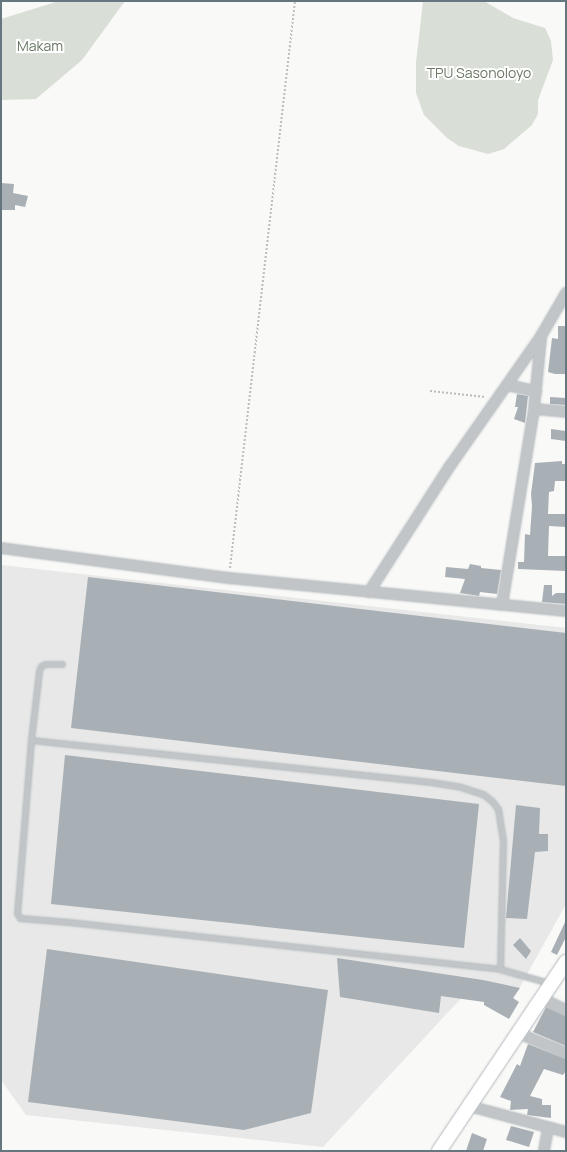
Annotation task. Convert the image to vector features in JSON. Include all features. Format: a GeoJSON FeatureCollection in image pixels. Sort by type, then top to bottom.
{"type":"FeatureCollection","features":[{"type":"Feature","properties":{"kind":"main road"},"geometry":{"type":"LineString","coordinates":[[439,1151],[566,962]]}},
{"type":"Feature","properties":{"kind":"street"},"geometry":{"type":"LineString","coordinates":[[369,592],[450,466],[541,336],[566,293]]}},
{"type":"Feature","properties":{"kind":"street"},"geometry":{"type":"LineString","coordinates":[[502,605],[534,409],[541,336]]}},
{"type":"Feature","properties":{"kind":"street"},"geometry":{"type":"LineString","coordinates":[[507,385],[536,391]]}},
{"type":"Feature","properties":{"kind":"street"},"geometry":{"type":"LineString","coordinates":[[534,409],[566,412]]}},
{"type":"Feature","properties":{"kind":"street"},"geometry":{"type":"LineString","coordinates":[[1,548],[229,578],[566,611]]}},
{"type":"Feature","properties":{"kind":"street"},"geometry":{"type":"LineString","coordinates":[[541,998],[566,1010]]}},
{"type":"Feature","properties":{"kind":"street"},"geometry":{"type":"LineString","coordinates":[[518,1033],[566,1053]]}},
{"type":"Feature","properties":{"kind":"street"},"geometry":{"type":"LineString","coordinates":[[469,1106],[566,1132]]}},
{"type":"Feature","properties":{"kind":"street"},"geometry":{"type":"LineString","coordinates":[[544,1151],[548,1128]]}},
{"type":"Feature","properties":{"kind":"lane"},"geometry":{"type":"LineString","coordinates":[[62,664],[45,664],[40,669],[31,740],[17,913],[20,918],[500,969],[551,983]]}},
{"type":"Feature","properties":{"kind":"lane"},"geometry":{"type":"LineString","coordinates":[[31,740],[423,782],[461,787],[483,794],[492,801],[498,809],[503,839],[500,969]]}},
{"type":"Feature","properties":{"kind":"path"},"geometry":{"type":"LineString","coordinates":[[229,578],[295,1]]}},
{"type":"Feature","properties":{"kind":"path"},"geometry":{"type":"LineString","coordinates":[[430,391],[497,398]]}},
{"type":"Feature","properties":{"kind":"shaded area"},"geometry":{"type":"Polygon","coordinates":[[[1,565],[566,628],[566,904],[510,1005],[465,994],[323,1147],[26,1115],[1,1080],[1,565]]]}},
{"type":"Feature","properties":{"kind":"green space","name":"Makam"},"geometry":{"type":"Polygon","coordinates":[[[59,1],[125,1],[82,60],[36,99],[1,100],[1,19],[59,1]]]}},
{"type":"Feature","properties":{"kind":"green space","name":"TPU Sasonoloyo"},"geometry":{"type":"Polygon","coordinates":[[[423,1],[484,1],[513,18],[545,28],[551,41],[553,60],[538,100],[538,114],[532,125],[504,149],[488,154],[459,146],[447,138],[424,115],[416,93],[416,63],[423,1]]]}},
{"type":"Feature","properties":{"kind":"building"},"geometry":{"type":"Polygon","coordinates":[[[1,183],[14,184],[13,193],[28,196],[25,207],[15,205],[15,210],[1,210],[1,183]]]}},
{"type":"Feature","properties":{"kind":"building"},"geometry":{"type":"Polygon","coordinates":[[[558,326],[566,326],[566,374],[555,374],[548,372],[552,338],[558,339],[558,326]]]}},
{"type":"Feature","properties":{"kind":"building"},"geometry":{"type":"Polygon","coordinates":[[[517,394],[528,396],[525,423],[514,419],[518,407],[515,407],[517,394]]]}},
{"type":"Feature","properties":{"kind":"building"},"geometry":{"type":"Polygon","coordinates":[[[550,397],[566,398],[566,405],[550,404],[550,397]]]}},
{"type":"Feature","properties":{"kind":"building"},"geometry":{"type":"Polygon","coordinates":[[[551,429],[566,431],[566,441],[551,439],[551,429]]]}},
{"type":"Feature","properties":{"kind":"building"},"geometry":{"type":"Polygon","coordinates":[[[562,461],[562,464],[566,464],[566,481],[555,481],[554,491],[549,492],[548,514],[566,514],[566,527],[549,526],[548,556],[566,556],[566,571],[518,569],[518,562],[524,562],[525,534],[530,535],[532,506],[531,494],[535,463],[562,461]]]}},
{"type":"Feature","properties":{"kind":"building"},"geometry":{"type":"Polygon","coordinates":[[[470,564],[481,566],[481,568],[501,570],[497,594],[480,592],[479,596],[460,593],[465,579],[445,577],[446,567],[468,569],[470,564]]]}},
{"type":"Feature","properties":{"kind":"building"},"geometry":{"type":"Polygon","coordinates":[[[88,577],[566,633],[566,786],[71,728],[88,577]]]}},
{"type":"Feature","properties":{"kind":"building"},"geometry":{"type":"Polygon","coordinates":[[[544,585],[552,585],[552,596],[556,593],[566,593],[566,604],[542,602],[544,585]]]}},
{"type":"Feature","properties":{"kind":"building"},"geometry":{"type":"Polygon","coordinates":[[[65,755],[479,804],[464,948],[51,904],[65,755]]]}},
{"type":"Feature","properties":{"kind":"building"},"geometry":{"type":"Polygon","coordinates":[[[516,805],[540,808],[539,834],[548,834],[548,851],[535,852],[527,919],[506,918],[516,805]]]}},
{"type":"Feature","properties":{"kind":"building"},"geometry":{"type":"Polygon","coordinates":[[[566,920],[566,937],[557,955],[551,952],[566,920]]]}},
{"type":"Feature","properties":{"kind":"building"},"geometry":{"type":"Polygon","coordinates":[[[520,938],[531,951],[526,959],[513,945],[520,938]]]}},
{"type":"Feature","properties":{"kind":"building"},"geometry":{"type":"Polygon","coordinates":[[[47,949],[328,990],[311,1113],[244,1130],[28,1102],[47,949]]]}},
{"type":"Feature","properties":{"kind":"building"},"geometry":{"type":"Polygon","coordinates":[[[337,958],[483,980],[520,988],[513,998],[519,1002],[509,1019],[484,1005],[484,1002],[441,996],[439,1013],[340,997],[337,958]]]}},
{"type":"Feature","properties":{"kind":"building"},"geometry":{"type":"Polygon","coordinates":[[[546,1007],[566,1016],[566,1046],[533,1032],[546,1007]]]}},
{"type":"Feature","properties":{"kind":"building"},"geometry":{"type":"Polygon","coordinates":[[[528,1044],[566,1059],[566,1071],[563,1075],[544,1069],[530,1096],[542,1099],[542,1105],[551,1105],[551,1118],[527,1115],[528,1109],[510,1110],[511,1101],[500,1097],[517,1064],[520,1066],[528,1044]]]}},
{"type":"Feature","properties":{"kind":"building"},"geometry":{"type":"Polygon","coordinates":[[[511,1126],[534,1132],[529,1147],[506,1140],[511,1126]]]}},
{"type":"Feature","properties":{"kind":"building"},"geometry":{"type":"Polygon","coordinates":[[[472,1133],[487,1139],[483,1151],[466,1151],[472,1133]]]}}]}
